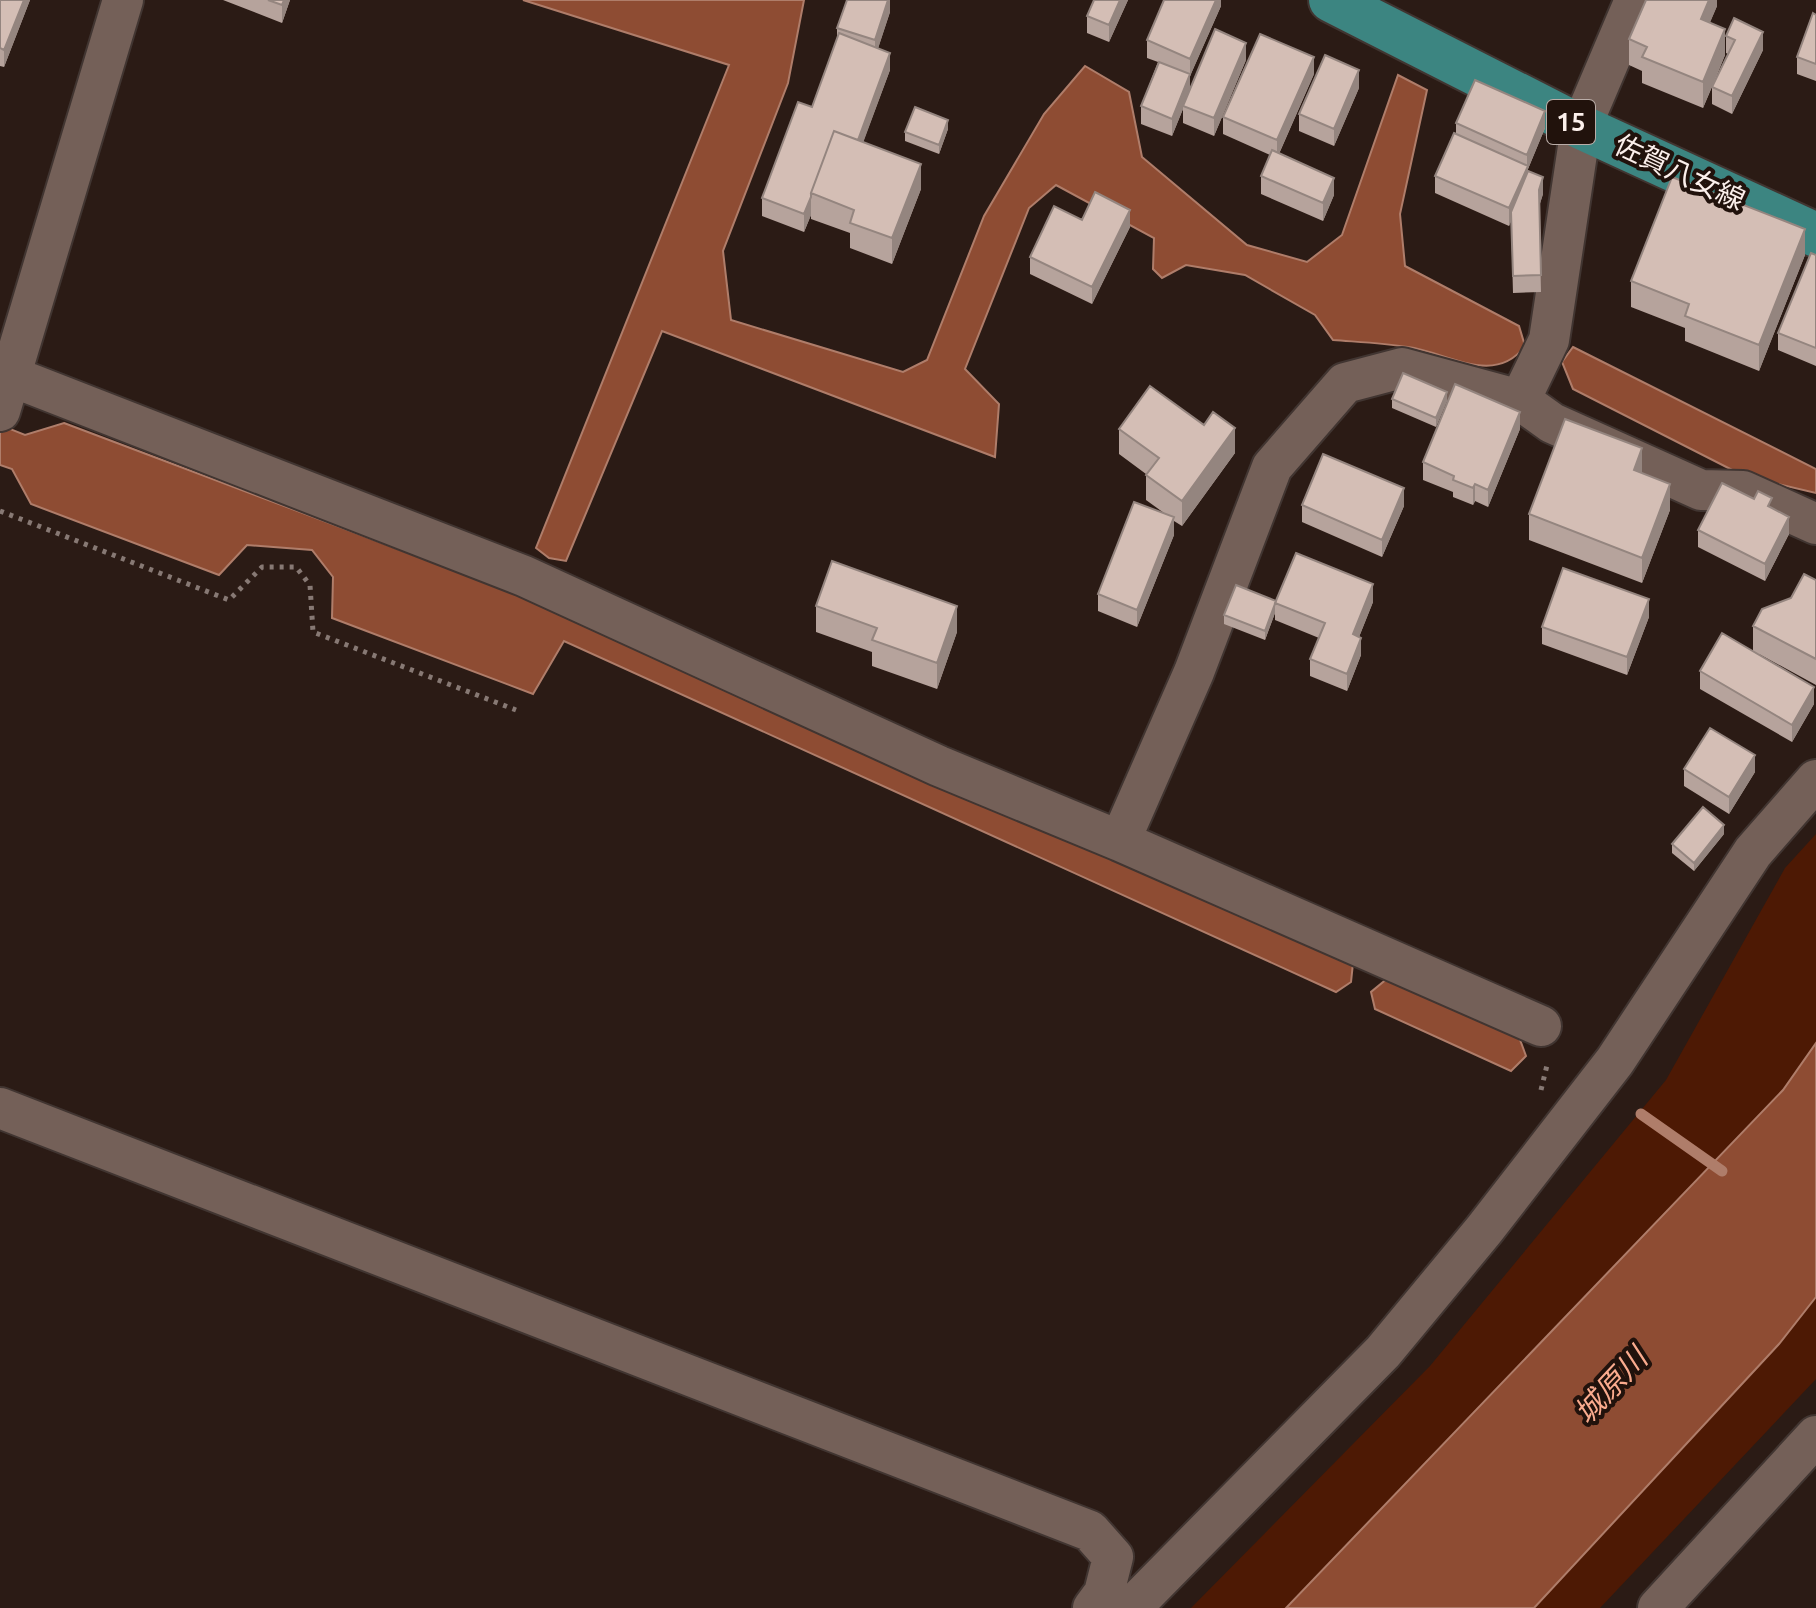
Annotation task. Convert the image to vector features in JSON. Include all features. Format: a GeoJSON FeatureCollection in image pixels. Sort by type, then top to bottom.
{"type":"FeatureCollection","features":[{"type":"Feature","properties":{"kind":"main road","name":"佐賀八女線"},"geometry":{"type":"LineString","coordinates":[[1331,0],[1581,127],[1816,235]]}},
{"type":"Feature","properties":{"kind":"street"},"geometry":{"type":"LineString","coordinates":[[123,0],[4,391],[524,576],[939,766],[1120,841],[1541,1026]]}},
{"type":"Feature","properties":{"kind":"street"},"geometry":{"type":"LineString","coordinates":[[1520,400],[1549,340],[1581,127],[1635,0]]}},
{"type":"Feature","properties":{"kind":"street"},"geometry":{"type":"LineString","coordinates":[[1120,841],[1194,672],[1272,467],[1345,383],[1402,368],[1520,400],[1552,423],[1701,490],[1743,491],[1816,524]]}},
{"type":"Feature","properties":{"kind":"street"},"geometry":{"type":"LineString","coordinates":[[1131,1608],[1383,1352],[1474,1242],[1615,1061],[1753,852],[1816,780]]}},
{"type":"Feature","properties":{"kind":"street"},"geometry":{"type":"LineString","coordinates":[[0,1108],[1090,1531],[1113,1557],[1104,1593],[1093,1608]]}},
{"type":"Feature","properties":{"kind":"street"},"geometry":{"type":"LineString","coordinates":[[1658,1608],[1816,1436]]}},
{"type":"Feature","properties":{"kind":"path"},"geometry":{"type":"LineString","coordinates":[[0,511],[229,600],[262,567],[296,567],[310,585],[313,632],[516,710]]}},
{"type":"Feature","properties":{"kind":"shaded area"},"geometry":{"type":"Polygon","coordinates":[[[1816,834],[1816,1078],[1319,1608],[1191,1608],[1430,1366],[1666,1080],[1785,868],[1816,834]]]}},
{"type":"Feature","properties":{"kind":"shaded area"},"geometry":{"type":"Polygon","coordinates":[[[1816,1253],[1816,1379],[1600,1608],[1497,1608],[1816,1253]]]}},
{"type":"Feature","properties":{"kind":"water"},"geometry":{"type":"Polygon","coordinates":[[[523,0],[804,0],[788,83],[723,251],[731,320],[903,372],[927,360],[984,216],[1044,114],[1085,66],[1129,92],[1142,157],[1247,245],[1307,262],[1342,235],[1398,75],[1427,90],[1400,214],[1405,266],[1519,326],[1525,346],[1513,358],[1485,366],[1408,347],[1333,340],[1315,315],[1245,275],[1186,265],[1162,278],[1153,269],[1154,238],[1056,185],[1029,208],[965,369],[999,404],[995,457],[662,331],[566,561],[549,558],[536,548],[729,65],[523,0]]]}},
{"type":"Feature","properties":{"kind":"water"},"geometry":{"type":"Polygon","coordinates":[[[1573,347],[1816,469],[1816,493],[1744,476],[1573,389],[1562,362],[1573,347]]]}},
{"type":"Feature","properties":{"kind":"water"},"geometry":{"type":"Polygon","coordinates":[[[64,423],[531,599],[1353,963],[1351,982],[1336,992],[564,641],[533,694],[332,618],[333,577],[312,550],[247,545],[219,575],[31,504],[12,469],[0,465],[0,425],[25,435],[64,423]]]}},
{"type":"Feature","properties":{"kind":"water"},"geometry":{"type":"Polygon","coordinates":[[[1388,978],[1519,1037],[1526,1056],[1511,1071],[1375,1009],[1371,992],[1388,978]]]}},
{"type":"Feature","properties":{"kind":"water","name":"城原川"},"geometry":{"type":"Polygon","coordinates":[[[1816,1043],[1816,1297],[1779,1344],[1534,1608],[1286,1608],[1783,1090],[1816,1043]]]}},
{"type":"Feature","properties":{"kind":"building"},"geometry":{"type":"Polygon","coordinates":[[[0,0],[24,0],[4,50],[0,48],[0,0]]]}},
{"type":"Feature","properties":{"kind":"building"},"geometry":{"type":"Polygon","coordinates":[[[847,0],[888,0],[875,40],[837,28],[847,0]]]}},
{"type":"Feature","properties":{"kind":"building"},"geometry":{"type":"Polygon","coordinates":[[[1094,0],[1120,0],[1109,25],[1087,16],[1094,0]]]}},
{"type":"Feature","properties":{"kind":"building"},"geometry":{"type":"Polygon","coordinates":[[[1164,0],[1216,0],[1190,59],[1147,40],[1164,0]]]}},
{"type":"Feature","properties":{"kind":"building"},"geometry":{"type":"Polygon","coordinates":[[[1646,0],[1709,0],[1701,19],[1725,29],[1703,82],[1642,57],[1647,47],[1629,39],[1646,0]]]}},
{"type":"Feature","properties":{"kind":"building"},"geometry":{"type":"Polygon","coordinates":[[[1813,13],[1816,15],[1816,64],[1797,57],[1813,13]]]}},
{"type":"Feature","properties":{"kind":"building"},"geometry":{"type":"Polygon","coordinates":[[[1734,18],[1763,32],[1732,96],[1712,87],[1735,40],[1726,36],[1734,18]]]}},
{"type":"Feature","properties":{"kind":"building"},"geometry":{"type":"Polygon","coordinates":[[[1215,29],[1246,43],[1214,118],[1183,106],[1215,29]]]}},
{"type":"Feature","properties":{"kind":"building"},"geometry":{"type":"Polygon","coordinates":[[[839,33],[890,53],[858,140],[834,131],[804,214],[762,198],[798,102],[812,107],[839,33]]]}},
{"type":"Feature","properties":{"kind":"building"},"geometry":{"type":"Polygon","coordinates":[[[1260,34],[1314,57],[1277,140],[1223,117],[1260,34]]]}},
{"type":"Feature","properties":{"kind":"building"},"geometry":{"type":"Polygon","coordinates":[[[1325,55],[1359,70],[1334,129],[1299,114],[1325,55]]]}},
{"type":"Feature","properties":{"kind":"building"},"geometry":{"type":"Polygon","coordinates":[[[1159,62],[1190,74],[1172,119],[1141,106],[1159,62]]]}},
{"type":"Feature","properties":{"kind":"building"},"geometry":{"type":"Polygon","coordinates":[[[1475,80],[1545,111],[1527,155],[1456,123],[1475,80]]]}},
{"type":"Feature","properties":{"kind":"building"},"geometry":{"type":"Polygon","coordinates":[[[915,107],[948,120],[939,145],[905,132],[915,107]]]}},
{"type":"Feature","properties":{"kind":"building"},"geometry":{"type":"Polygon","coordinates":[[[834,131],[921,164],[892,238],[850,223],[854,210],[811,193],[834,131]]]}},
{"type":"Feature","properties":{"kind":"building"},"geometry":{"type":"Polygon","coordinates":[[[1454,133],[1528,166],[1509,208],[1435,176],[1454,133]]]}},
{"type":"Feature","properties":{"kind":"building"},"geometry":{"type":"Polygon","coordinates":[[[1272,150],[1334,178],[1323,203],[1261,176],[1272,150]]]}},
{"type":"Feature","properties":{"kind":"building"},"geometry":{"type":"Polygon","coordinates":[[[1528,171],[1543,177],[1539,190],[1541,275],[1513,276],[1511,212],[1528,171]]]}},
{"type":"Feature","properties":{"kind":"building"},"geometry":{"type":"Polygon","coordinates":[[[1672,177],[1805,229],[1759,345],[1685,316],[1689,304],[1631,281],[1672,177]]]}},
{"type":"Feature","properties":{"kind":"building"},"geometry":{"type":"Polygon","coordinates":[[[1095,192],[1130,210],[1092,287],[1030,257],[1054,206],[1082,220],[1095,192]]]}},
{"type":"Feature","properties":{"kind":"building"},"geometry":{"type":"Polygon","coordinates":[[[1811,253],[1816,255],[1816,348],[1778,333],[1811,253]]]}},
{"type":"Feature","properties":{"kind":"building"},"geometry":{"type":"Polygon","coordinates":[[[1403,373],[1447,392],[1436,418],[1392,399],[1403,373]]]}},
{"type":"Feature","properties":{"kind":"building"},"geometry":{"type":"Polygon","coordinates":[[[1455,384],[1520,412],[1488,490],[1453,480],[1454,476],[1423,462],[1455,384]]]}},
{"type":"Feature","properties":{"kind":"building"},"geometry":{"type":"Polygon","coordinates":[[[1150,386],[1204,425],[1213,412],[1235,428],[1182,501],[1146,475],[1159,458],[1119,429],[1150,386]]]}},
{"type":"Feature","properties":{"kind":"building"},"geometry":{"type":"Polygon","coordinates":[[[1565,419],[1642,448],[1634,470],[1670,484],[1642,558],[1529,514],[1565,419]]]}},
{"type":"Feature","properties":{"kind":"building"},"geometry":{"type":"Polygon","coordinates":[[[1323,454],[1404,488],[1382,540],[1302,505],[1323,454]]]}},
{"type":"Feature","properties":{"kind":"building"},"geometry":{"type":"Polygon","coordinates":[[[1722,483],[1754,499],[1758,491],[1772,498],[1768,506],[1789,517],[1765,564],[1698,530],[1722,483]]]}},
{"type":"Feature","properties":{"kind":"building"},"geometry":{"type":"Polygon","coordinates":[[[1134,502],[1174,517],[1137,610],[1098,594],[1134,502]]]}},
{"type":"Feature","properties":{"kind":"building"},"geometry":{"type":"Polygon","coordinates":[[[1296,553],[1373,584],[1353,634],[1361,638],[1347,674],[1310,659],[1325,623],[1275,603],[1296,553]]]}},
{"type":"Feature","properties":{"kind":"building"},"geometry":{"type":"Polygon","coordinates":[[[832,561],[957,606],[937,663],[872,640],[877,628],[816,606],[832,561]]]}},
{"type":"Feature","properties":{"kind":"building"},"geometry":{"type":"Polygon","coordinates":[[[1563,568],[1649,599],[1627,657],[1542,627],[1563,568]]]}},
{"type":"Feature","properties":{"kind":"building"},"geometry":{"type":"Polygon","coordinates":[[[1804,574],[1816,580],[1816,659],[1753,626],[1762,609],[1791,598],[1804,574]]]}},
{"type":"Feature","properties":{"kind":"building"},"geometry":{"type":"Polygon","coordinates":[[[1236,585],[1276,601],[1265,631],[1224,615],[1236,585]]]}},
{"type":"Feature","properties":{"kind":"building"},"geometry":{"type":"Polygon","coordinates":[[[1722,633],[1814,687],[1792,725],[1700,671],[1722,633]]]}},
{"type":"Feature","properties":{"kind":"building"},"geometry":{"type":"Polygon","coordinates":[[[1710,728],[1755,755],[1729,797],[1684,769],[1710,728]]]}},
{"type":"Feature","properties":{"kind":"building"},"geometry":{"type":"Polygon","coordinates":[[[1703,807],[1724,825],[1694,863],[1672,844],[1703,807]]]}},
{"type":"Feature","properties":{"kind":"waterway"},"geometry":{"type":"LineString","coordinates":[[1641,1114],[1722,1171]]}}]}
